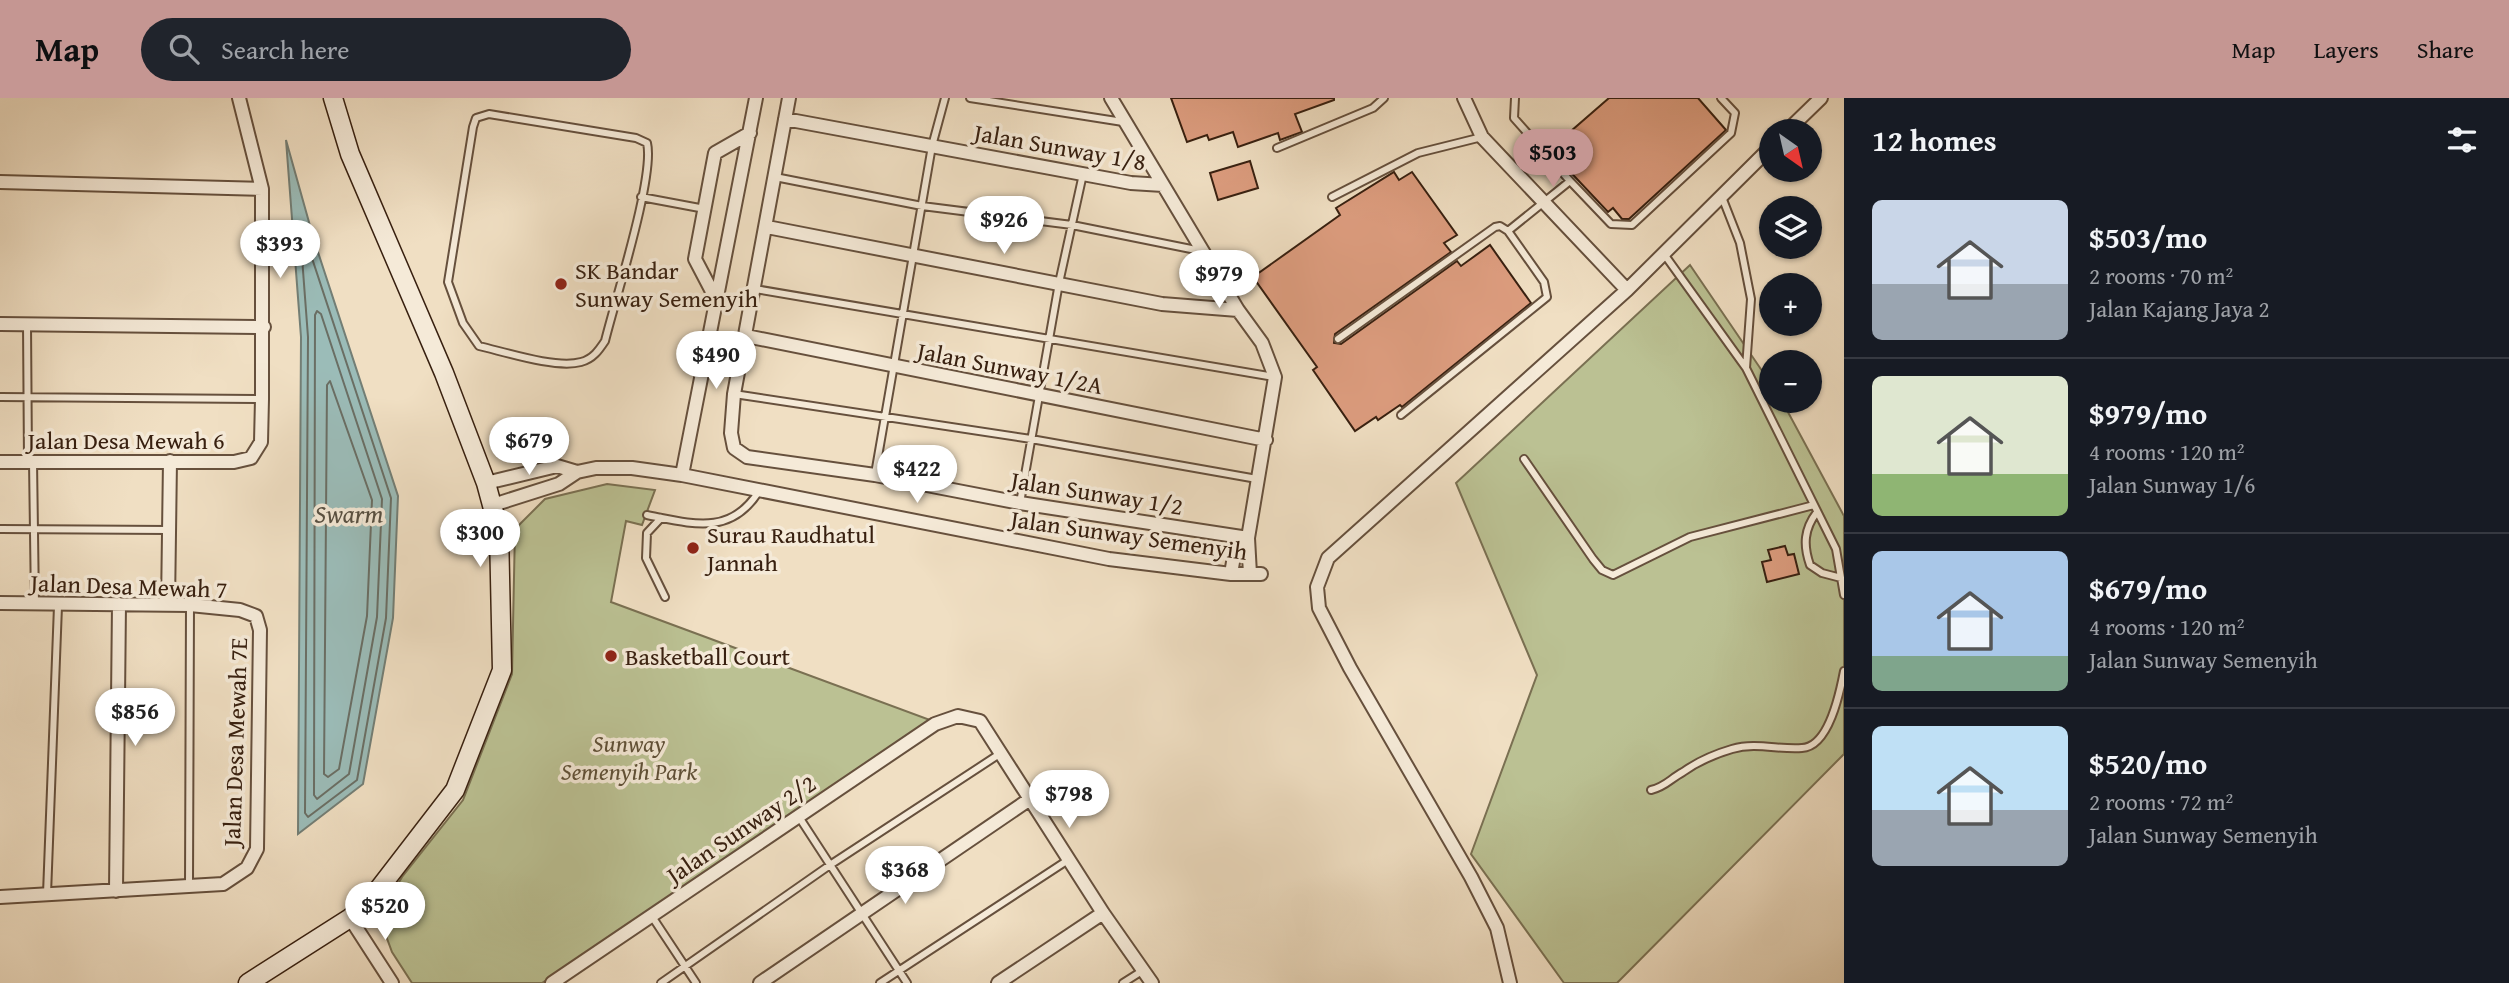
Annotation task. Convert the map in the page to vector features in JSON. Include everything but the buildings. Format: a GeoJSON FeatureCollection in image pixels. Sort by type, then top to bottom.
{"type":"FeatureCollection","features":[{"type":"Feature","properties":{"kind":"street"},"geometry":{"type":"LineString","coordinates":[[239,98],[262,190],[262,398]]}},
{"type":"Feature","properties":{"kind":"street"},"geometry":{"type":"LineString","coordinates":[[248,983],[350,918],[368,903],[455,790],[502,670],[499,531],[493,505],[444,373],[350,154],[333,98]]}},
{"type":"Feature","properties":{"kind":"street"},"geometry":{"type":"LineString","coordinates":[[681,475],[756,98]]}},
{"type":"Feature","properties":{"kind":"street"},"geometry":{"type":"LineString","coordinates":[[734,394],[789,98]]}},
{"type":"Feature","properties":{"kind":"street"},"geometry":{"type":"LineString","coordinates":[[1111,98],[1238,310],[1262,343],[1275,377],[1248,538],[1234,556],[1231,573]]}},
{"type":"Feature","properties":{"kind":"street"},"geometry":{"type":"LineString","coordinates":[[1464,98],[1482,137],[1627,290]]}},
{"type":"Feature","properties":{"kind":"street"},"geometry":{"type":"LineString","coordinates":[[1799,119],[1821,98]]}},
{"type":"Feature","properties":{"kind":"street","name":"Jalan Sunway 1/8"},"geometry":{"type":"LineString","coordinates":[[785,119],[1083,174],[1163,185]]}},
{"type":"Feature","properties":{"kind":"street"},"geometry":{"type":"LineString","coordinates":[[717,301],[695,259],[715,153],[750,133]]}},
{"type":"Feature","properties":{"kind":"street"},"geometry":{"type":"LineString","coordinates":[[1510,983],[1497,928],[1482,897],[1350,668],[1319,608],[1317,587],[1328,558],[1627,290],[1759,160]]}},
{"type":"Feature","properties":{"kind":"street"},"geometry":{"type":"LineString","coordinates":[[0,182],[262,190]]}},
{"type":"Feature","properties":{"kind":"street"},"geometry":{"type":"LineString","coordinates":[[766,227],[1162,304],[1238,310]]}},
{"type":"Feature","properties":{"kind":"street"},"geometry":{"type":"LineString","coordinates":[[0,324],[264,327]]}},
{"type":"Feature","properties":{"kind":"street","name":"Jalan Sunway 1/2A"},"geometry":{"type":"LineString","coordinates":[[746,336],[1266,440]]}},
{"type":"Feature","properties":{"kind":"street","name":"Jalan Sunway 1/2"},"geometry":{"type":"LineString","coordinates":[[734,394],[731,433],[734,448],[747,457],[875,475],[1020,503],[1248,538]]}},
{"type":"Feature","properties":{"kind":"street","name":"Jalan Desa Mewah 6"},"geometry":{"type":"LineString","coordinates":[[0,462],[234,462],[251,458],[261,442],[262,398]]}},
{"type":"Feature","properties":{"kind":"street"},"geometry":{"type":"LineString","coordinates":[[168,605],[170,461]]}},
{"type":"Feature","properties":{"kind":"street","name":"Jalan Sunway Semenyih"},"geometry":{"type":"LineString","coordinates":[[486,483],[557,466],[577,472]]}},
{"type":"Feature","properties":{"kind":"street","name":"Jalan Sunway Semenyih"},"geometry":{"type":"LineString","coordinates":[[493,505],[559,484],[577,472],[596,468],[632,468],[681,475],[1109,559],[1256,574],[1248,538]]}},
{"type":"Feature","properties":{"kind":"street","name":"Jalan Desa Mewah 7"},"geometry":{"type":"LineString","coordinates":[[0,603],[58,606],[190,605],[240,610],[256,616]]}},
{"type":"Feature","properties":{"kind":"street"},"geometry":{"type":"LineString","coordinates":[[116,891],[119,604]]}},
{"type":"Feature","properties":{"kind":"street","name":"Jalan Desa Mewah 7E"},"geometry":{"type":"LineString","coordinates":[[188,887],[223,884],[247,868],[257,849],[260,630],[256,616]]}},
{"type":"Feature","properties":{"kind":"street","name":"Jalan Sunway 2/2"},"geometry":{"type":"LineString","coordinates":[[552,983],[935,724],[958,716],[980,721],[1001,753]]}},
{"type":"Feature","properties":{"kind":"street"},"geometry":{"type":"LineString","coordinates":[[1001,753],[1102,913],[1153,983]]}},
{"type":"Feature","properties":{"kind":"street"},"geometry":{"type":"LineString","coordinates":[[760,983],[1030,799]]}},
{"type":"Feature","properties":{"kind":"street"},"geometry":{"type":"LineString","coordinates":[[0,897],[188,887]]}},
{"type":"Feature","properties":{"kind":"street"},"geometry":{"type":"LineString","coordinates":[[998,983],[1102,913]]}},
{"type":"Feature","properties":{"kind":"street"},"geometry":{"type":"LineString","coordinates":[[350,918],[392,983]]}},
{"type":"Feature","properties":{"kind":"lane"},"geometry":{"type":"LineString","coordinates":[[875,475],[932,146],[945,98]]}},
{"type":"Feature","properties":{"kind":"lane"},"geometry":{"type":"LineString","coordinates":[[970,98],[1126,123]]}},
{"type":"Feature","properties":{"kind":"lane"},"geometry":{"type":"LineString","coordinates":[[1277,148],[1373,108],[1384,98]]}},
{"type":"Feature","properties":{"kind":"lane"},"geometry":{"type":"LineString","coordinates":[[1515,98],[1514,118],[1570,181],[1611,223],[1632,225],[1731,133],[1735,113],[1721,98]]}},
{"type":"Feature","properties":{"kind":"lane"},"geometry":{"type":"LineString","coordinates":[[489,114],[636,138],[647,143],[650,155],[641,197],[605,341],[596,354],[583,362],[565,364],[479,346],[463,323],[448,282],[476,118],[489,114]]}},
{"type":"Feature","properties":{"kind":"lane"},"geometry":{"type":"LineString","coordinates":[[1332,197],[1418,153],[1482,137]]}},
{"type":"Feature","properties":{"kind":"lane"},"geometry":{"type":"LineString","coordinates":[[1020,503],[1059,283],[1083,174]]}},
{"type":"Feature","properties":{"kind":"lane"},"geometry":{"type":"LineString","coordinates":[[775,177],[922,206],[1072,225],[1204,251]]}},
{"type":"Feature","properties":{"kind":"lane"},"geometry":{"type":"LineString","coordinates":[[1508,231],[1570,181]]}},
{"type":"Feature","properties":{"kind":"lane"},"geometry":{"type":"LineString","coordinates":[[641,197],[706,209]]}},
{"type":"Feature","properties":{"kind":"lane"},"geometry":{"type":"LineString","coordinates":[[1723,197],[1740,243],[1751,299],[1746,368]]}},
{"type":"Feature","properties":{"kind":"lane"},"geometry":{"type":"LineString","coordinates":[[1338,340],[1494,227],[1500,226],[1508,231],[1544,282],[1547,297],[1401,415]]}},
{"type":"Feature","properties":{"kind":"lane"},"geometry":{"type":"LineString","coordinates":[[1664,254],[1746,368],[1836,548],[1844,595]]}},
{"type":"Feature","properties":{"kind":"lane"},"geometry":{"type":"LineString","coordinates":[[755,289],[1275,377]]}},
{"type":"Feature","properties":{"kind":"lane"},"geometry":{"type":"LineString","coordinates":[[27,324],[27,397],[35,529],[35,604]]}},
{"type":"Feature","properties":{"kind":"lane"},"geometry":{"type":"LineString","coordinates":[[734,394],[1031,439],[1259,479]]}},
{"type":"Feature","properties":{"kind":"lane"},"geometry":{"type":"LineString","coordinates":[[0,397],[262,398]]}},
{"type":"Feature","properties":{"kind":"lane"},"geometry":{"type":"LineString","coordinates":[[1524,459],[1593,559],[1602,570],[1612,575],[1690,537],[1816,509]]}},
{"type":"Feature","properties":{"kind":"lane"},"geometry":{"type":"LineString","coordinates":[[647,515],[718,524],[747,510],[759,491]]}},
{"type":"Feature","properties":{"kind":"lane"},"geometry":{"type":"LineString","coordinates":[[1816,509],[1805,536],[1810,565],[1822,573],[1841,578]]}},
{"type":"Feature","properties":{"kind":"lane"},"geometry":{"type":"LineString","coordinates":[[661,518],[647,533],[646,558],[665,597]]}},
{"type":"Feature","properties":{"kind":"lane"},"geometry":{"type":"LineString","coordinates":[[0,529],[170,530]]}},
{"type":"Feature","properties":{"kind":"lane"},"geometry":{"type":"LineString","coordinates":[[188,887],[190,605]]}},
{"type":"Feature","properties":{"kind":"lane"},"geometry":{"type":"LineString","coordinates":[[47,896],[58,606]]}},
{"type":"Feature","properties":{"kind":"lane"},"geometry":{"type":"LineString","coordinates":[[1651,790],[1665,787],[1681,773],[1733,749],[1770,745],[1805,749],[1829,725],[1844,671]]}},
{"type":"Feature","properties":{"kind":"lane"},"geometry":{"type":"LineString","coordinates":[[661,983],[830,865],[1001,753]]}},
{"type":"Feature","properties":{"kind":"lane"},"geometry":{"type":"LineString","coordinates":[[798,816],[907,983]]}},
{"type":"Feature","properties":{"kind":"lane"},"geometry":{"type":"LineString","coordinates":[[880,983],[1068,860]]}},
{"type":"Feature","properties":{"kind":"lane"},"geometry":{"type":"LineString","coordinates":[[651,915],[696,983]]}},
{"type":"Feature","properties":{"kind":"lane"},"geometry":{"type":"LineString","coordinates":[[1123,983],[1144,970]]}},
{"type":"Feature","properties":{"kind":"green space"},"geometry":{"type":"Polygon","coordinates":[[[1690,265],[1759,366],[1759,413],[1788,413],[1844,516],[1844,754],[1617,983],[1564,983],[1471,854],[1537,675],[1456,483],[1690,265]]]}},
{"type":"Feature","properties":{"kind":"green space","name":"Sunway Semenyih Park"},"geometry":{"type":"Polygon","coordinates":[[[607,484],[655,490],[642,525],[626,521],[611,602],[930,720],[542,983],[412,983],[392,952],[385,933],[384,916],[389,899],[402,877],[463,800],[512,674],[515,529],[545,499],[607,484]]]}},
{"type":"Feature","properties":{"kind":"water","name":"Swarm"},"geometry":{"type":"Polygon","coordinates":[[[286,140],[314,240],[398,496],[393,618],[363,784],[298,834],[301,337],[286,140]]]}},
{"type":"Feature","properties":{"kind":"place","name":"SK Bandar Sunway Semenyih"},"geometry":{"type":"Point","coordinates":[561,284]}},
{"type":"Feature","properties":{"kind":"place","name":"Surau Raudhatul Jannah"},"geometry":{"type":"Point","coordinates":[693,548]}},
{"type":"Feature","properties":{"kind":"place","name":"Basketball Court"},"geometry":{"type":"Point","coordinates":[611,656]}}]}
